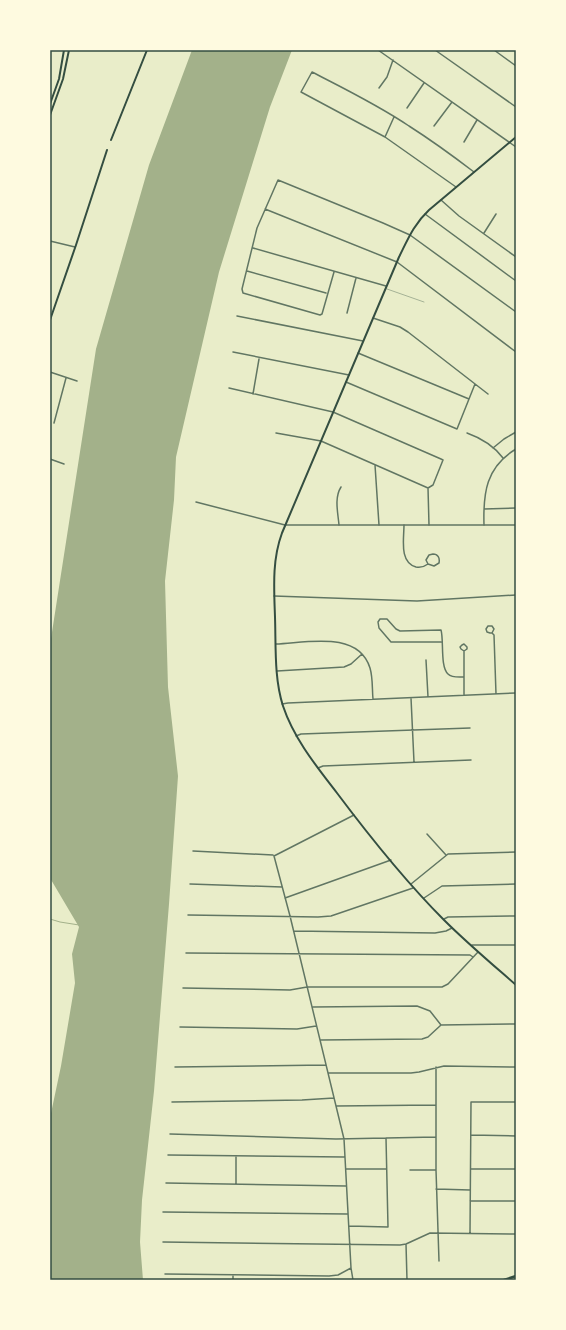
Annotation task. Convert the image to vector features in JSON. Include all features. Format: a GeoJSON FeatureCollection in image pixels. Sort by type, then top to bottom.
{"type":"FeatureCollection","features":[{"type":"Feature","properties":{"kind":"highway"},"geometry":{"type":"LineString","coordinates":[[504,1280],[516,1276]]}},
{"type":"Feature","properties":{"kind":"main road"},"geometry":{"type":"LineString","coordinates":[[50,104],[59,79],[64,50]]}},
{"type":"Feature","properties":{"kind":"main road"},"geometry":{"type":"LineString","coordinates":[[50,115],[63,79],[69,50]]}},
{"type":"Feature","properties":{"kind":"main road"},"geometry":{"type":"LineString","coordinates":[[111,140],[147,50]]}},
{"type":"Feature","properties":{"kind":"main road"},"geometry":{"type":"LineString","coordinates":[[516,137],[416,222],[386,287],[286,525],[276,554],[274,574],[279,690],[282,704],[296,736],[318,768],[354,815],[411,884],[452,928],[516,985]]}},
{"type":"Feature","properties":{"kind":"main road"},"geometry":{"type":"LineString","coordinates":[[50,320],[76,247],[107,150]]}},
{"type":"Feature","properties":{"kind":"street"},"geometry":{"type":"LineString","coordinates":[[378,50],[516,147]]}},
{"type":"Feature","properties":{"kind":"street"},"geometry":{"type":"LineString","coordinates":[[436,50],[516,106]]}},
{"type":"Feature","properties":{"kind":"street"},"geometry":{"type":"LineString","coordinates":[[494,50],[516,66]]}},
{"type":"Feature","properties":{"kind":"street"},"geometry":{"type":"LineString","coordinates":[[379,88],[387,77],[393,60]]}},
{"type":"Feature","properties":{"kind":"street"},"geometry":{"type":"LineString","coordinates":[[456,187],[384,137],[301,92],[312,72],[375,105],[428,139],[474,172]]}},
{"type":"Feature","properties":{"kind":"street"},"geometry":{"type":"LineString","coordinates":[[407,108],[424,83]]}},
{"type":"Feature","properties":{"kind":"street"},"geometry":{"type":"LineString","coordinates":[[434,126],[452,102]]}},
{"type":"Feature","properties":{"kind":"street"},"geometry":{"type":"LineString","coordinates":[[384,137],[394,117]]}},
{"type":"Feature","properties":{"kind":"street"},"geometry":{"type":"LineString","coordinates":[[464,142],[477,120]]}},
{"type":"Feature","properties":{"kind":"street"},"geometry":{"type":"LineString","coordinates":[[334,272],[322,314],[320,315],[260,299],[242,292],[257,228],[278,180],[410,235],[516,312]]}},
{"type":"Feature","properties":{"kind":"street"},"geometry":{"type":"LineString","coordinates":[[441,200],[459,216],[516,257]]}},
{"type":"Feature","properties":{"kind":"street"},"geometry":{"type":"LineString","coordinates":[[265,210],[397,262],[516,352]]}},
{"type":"Feature","properties":{"kind":"street"},"geometry":{"type":"LineString","coordinates":[[425,214],[516,281]]}},
{"type":"Feature","properties":{"kind":"street"},"geometry":{"type":"LineString","coordinates":[[484,233],[496,214]]}},
{"type":"Feature","properties":{"kind":"street"},"geometry":{"type":"LineString","coordinates":[[50,241],[76,247]]}},
{"type":"Feature","properties":{"kind":"street"},"geometry":{"type":"LineString","coordinates":[[253,248],[386,287]]}},
{"type":"Feature","properties":{"kind":"street"},"geometry":{"type":"LineString","coordinates":[[247,271],[327,293]]}},
{"type":"Feature","properties":{"kind":"street"},"geometry":{"type":"LineString","coordinates":[[347,313],[356,277]]}},
{"type":"Feature","properties":{"kind":"street"},"geometry":{"type":"LineString","coordinates":[[237,316],[363,341]]}},
{"type":"Feature","properties":{"kind":"street"},"geometry":{"type":"LineString","coordinates":[[373,318],[400,327],[488,394]]}},
{"type":"Feature","properties":{"kind":"street"},"geometry":{"type":"LineString","coordinates":[[233,352],[349,375]]}},
{"type":"Feature","properties":{"kind":"street"},"geometry":{"type":"LineString","coordinates":[[358,353],[469,399]]}},
{"type":"Feature","properties":{"kind":"street"},"geometry":{"type":"LineString","coordinates":[[253,394],[260,358]]}},
{"type":"Feature","properties":{"kind":"street"},"geometry":{"type":"LineString","coordinates":[[50,372],[77,381]]}},
{"type":"Feature","properties":{"kind":"street"},"geometry":{"type":"LineString","coordinates":[[54,424],[66,378]]}},
{"type":"Feature","properties":{"kind":"street"},"geometry":{"type":"LineString","coordinates":[[346,382],[457,429],[475,384]]}},
{"type":"Feature","properties":{"kind":"street"},"geometry":{"type":"LineString","coordinates":[[229,388],[333,412],[441,458],[443,460],[433,485],[428,488]]}},
{"type":"Feature","properties":{"kind":"street"},"geometry":{"type":"LineString","coordinates":[[493,448],[516,432]]}},
{"type":"Feature","properties":{"kind":"street"},"geometry":{"type":"LineString","coordinates":[[276,433],[321,441],[428,488]]}},
{"type":"Feature","properties":{"kind":"street"},"geometry":{"type":"LineString","coordinates":[[467,433],[477,437],[493,448],[503,458]]}},
{"type":"Feature","properties":{"kind":"street"},"geometry":{"type":"LineString","coordinates":[[484,525],[485,491],[490,477],[503,458],[516,449]]}},
{"type":"Feature","properties":{"kind":"street"},"geometry":{"type":"LineString","coordinates":[[50,459],[64,464]]}},
{"type":"Feature","properties":{"kind":"street"},"geometry":{"type":"LineString","coordinates":[[375,465],[379,525]]}},
{"type":"Feature","properties":{"kind":"street"},"geometry":{"type":"LineString","coordinates":[[338,525],[337,500],[338,491],[341,487]]}},
{"type":"Feature","properties":{"kind":"street"},"geometry":{"type":"LineString","coordinates":[[428,488],[429,525]]}},
{"type":"Feature","properties":{"kind":"street"},"geometry":{"type":"LineString","coordinates":[[196,502],[286,525],[516,525]]}},
{"type":"Feature","properties":{"kind":"street"},"geometry":{"type":"LineString","coordinates":[[484,509],[516,508]]}},
{"type":"Feature","properties":{"kind":"street"},"geometry":{"type":"LineString","coordinates":[[404,525],[404,553],[406,559],[410,564],[418,567],[425,567],[428,564],[433,566],[438,564],[438,556],[433,554],[428,555],[426,560],[428,564]]}},
{"type":"Feature","properties":{"kind":"street"},"geometry":{"type":"LineString","coordinates":[[274,596],[406,601],[450,600],[516,595]]}},
{"type":"Feature","properties":{"kind":"street"},"geometry":{"type":"LineString","coordinates":[[441,642],[392,642],[379,628],[379,620],[386,619],[398,630],[441,630],[444,667],[447,673],[452,676],[464,677]]}},
{"type":"Feature","properties":{"kind":"street"},"geometry":{"type":"LineString","coordinates":[[492,633],[494,635],[496,694]]}},
{"type":"Feature","properties":{"kind":"street"},"geometry":{"type":"LineString","coordinates":[[276,644],[338,642],[351,646],[362,654],[368,662],[371,672],[373,699]]}},
{"type":"Feature","properties":{"kind":"street"},"geometry":{"type":"LineString","coordinates":[[464,651],[464,695]]}},
{"type":"Feature","properties":{"kind":"street"},"geometry":{"type":"LineString","coordinates":[[277,671],[346,667],[362,654]]}},
{"type":"Feature","properties":{"kind":"street"},"geometry":{"type":"LineString","coordinates":[[426,660],[428,697]]}},
{"type":"Feature","properties":{"kind":"street"},"geometry":{"type":"LineString","coordinates":[[282,704],[288,702],[516,693]]}},
{"type":"Feature","properties":{"kind":"street"},"geometry":{"type":"LineString","coordinates":[[411,698],[414,762]]}},
{"type":"Feature","properties":{"kind":"street"},"geometry":{"type":"LineString","coordinates":[[296,736],[470,728]]}},
{"type":"Feature","properties":{"kind":"street"},"geometry":{"type":"LineString","coordinates":[[318,768],[323,766],[471,760]]}},
{"type":"Feature","properties":{"kind":"street"},"geometry":{"type":"LineString","coordinates":[[193,851],[274,856],[354,815]]}},
{"type":"Feature","properties":{"kind":"street"},"geometry":{"type":"LineString","coordinates":[[428,834],[446,855]]}},
{"type":"Feature","properties":{"kind":"street"},"geometry":{"type":"LineString","coordinates":[[411,884],[446,855],[453,853],[516,852]]}},
{"type":"Feature","properties":{"kind":"street"},"geometry":{"type":"LineString","coordinates":[[274,856],[294,931],[344,1138],[349,1244],[353,1280]]}},
{"type":"Feature","properties":{"kind":"street"},"geometry":{"type":"LineString","coordinates":[[285,898],[390,860]]}},
{"type":"Feature","properties":{"kind":"street"},"geometry":{"type":"LineString","coordinates":[[190,884],[282,887]]}},
{"type":"Feature","properties":{"kind":"street"},"geometry":{"type":"LineString","coordinates":[[424,898],[442,886],[516,884]]}},
{"type":"Feature","properties":{"kind":"street"},"geometry":{"type":"LineString","coordinates":[[188,915],[318,917],[339,914],[410,890],[414,887]]}},
{"type":"Feature","properties":{"kind":"street"},"geometry":{"type":"LineString","coordinates":[[444,919],[448,917],[516,916]]}},
{"type":"Feature","properties":{"kind":"street"},"geometry":{"type":"LineString","coordinates":[[294,931],[435,933],[452,928]]}},
{"type":"Feature","properties":{"kind":"street"},"geometry":{"type":"LineString","coordinates":[[472,945],[516,945]]}},
{"type":"Feature","properties":{"kind":"street"},"geometry":{"type":"LineString","coordinates":[[183,988],[290,990],[307,987],[444,987],[478,951]]}},
{"type":"Feature","properties":{"kind":"street"},"geometry":{"type":"LineString","coordinates":[[186,953],[473,956]]}},
{"type":"Feature","properties":{"kind":"street"},"geometry":{"type":"LineString","coordinates":[[312,1007],[417,1006],[430,1011],[441,1025]]}},
{"type":"Feature","properties":{"kind":"street"},"geometry":{"type":"LineString","coordinates":[[320,1040],[421,1040],[427,1038],[441,1025],[516,1024]]}},
{"type":"Feature","properties":{"kind":"street"},"geometry":{"type":"LineString","coordinates":[[180,1027],[297,1029],[317,1026]]}},
{"type":"Feature","properties":{"kind":"street"},"geometry":{"type":"LineString","coordinates":[[175,1067],[326,1065]]}},
{"type":"Feature","properties":{"kind":"street"},"geometry":{"type":"LineString","coordinates":[[328,1072],[417,1073],[436,1067],[449,1066],[516,1067]]}},
{"type":"Feature","properties":{"kind":"street"},"geometry":{"type":"LineString","coordinates":[[436,1067],[436,1189],[439,1261]]}},
{"type":"Feature","properties":{"kind":"street"},"geometry":{"type":"LineString","coordinates":[[172,1102],[302,1100],[334,1098]]}},
{"type":"Feature","properties":{"kind":"street"},"geometry":{"type":"LineString","coordinates":[[470,1234],[471,1102],[516,1102]]}},
{"type":"Feature","properties":{"kind":"street"},"geometry":{"type":"LineString","coordinates":[[336,1106],[436,1105]]}},
{"type":"Feature","properties":{"kind":"street"},"geometry":{"type":"LineString","coordinates":[[170,1134],[344,1138],[436,1137]]}},
{"type":"Feature","properties":{"kind":"street"},"geometry":{"type":"LineString","coordinates":[[471,1135],[516,1136]]}},
{"type":"Feature","properties":{"kind":"street"},"geometry":{"type":"LineString","coordinates":[[348,1226],[388,1226],[386,1138]]}},
{"type":"Feature","properties":{"kind":"street"},"geometry":{"type":"LineString","coordinates":[[168,1154],[345,1157]]}},
{"type":"Feature","properties":{"kind":"street"},"geometry":{"type":"LineString","coordinates":[[236,1156],[236,1184]]}},
{"type":"Feature","properties":{"kind":"street"},"geometry":{"type":"LineString","coordinates":[[346,1169],[387,1169]]}},
{"type":"Feature","properties":{"kind":"street"},"geometry":{"type":"LineString","coordinates":[[470,1169],[516,1169]]}},
{"type":"Feature","properties":{"kind":"street"},"geometry":{"type":"LineString","coordinates":[[410,1170],[436,1170]]}},
{"type":"Feature","properties":{"kind":"street"},"geometry":{"type":"LineString","coordinates":[[166,1183],[346,1186]]}},
{"type":"Feature","properties":{"kind":"street"},"geometry":{"type":"LineString","coordinates":[[436,1189],[470,1190]]}},
{"type":"Feature","properties":{"kind":"street"},"geometry":{"type":"LineString","coordinates":[[470,1201],[516,1202]]}},
{"type":"Feature","properties":{"kind":"street"},"geometry":{"type":"LineString","coordinates":[[163,1212],[348,1214]]}},
{"type":"Feature","properties":{"kind":"street"},"geometry":{"type":"LineString","coordinates":[[163,1242],[406,1244],[430,1233],[516,1234]]}},
{"type":"Feature","properties":{"kind":"street"},"geometry":{"type":"LineString","coordinates":[[406,1244],[407,1280]]}},
{"type":"Feature","properties":{"kind":"street"},"geometry":{"type":"LineString","coordinates":[[165,1274],[328,1276],[338,1275],[351,1268]]}},
{"type":"Feature","properties":{"kind":"street"},"geometry":{"type":"LineString","coordinates":[[200,1275],[200,1280]]}},
{"type":"Feature","properties":{"kind":"lane"},"geometry":{"type":"LineString","coordinates":[[386,287],[424,302]]}},
{"type":"Feature","properties":{"kind":"shaded area"},"geometry":{"type":"Polygon","coordinates":[[[192,50],[292,50],[270,107],[219,272],[176,457],[174,500],[165,581],[168,687],[178,776],[154,1091],[142,1200],[140,1242],[143,1280],[50,1280],[50,1118],[61,1066],[75,983],[72,954],[79,927],[50,878],[50,645],[96,349],[149,165],[192,50]]]}},
{"type":"Feature","properties":{"kind":"waterway"},"geometry":{"type":"LineString","coordinates":[[50,919],[79,925]]}}]}
